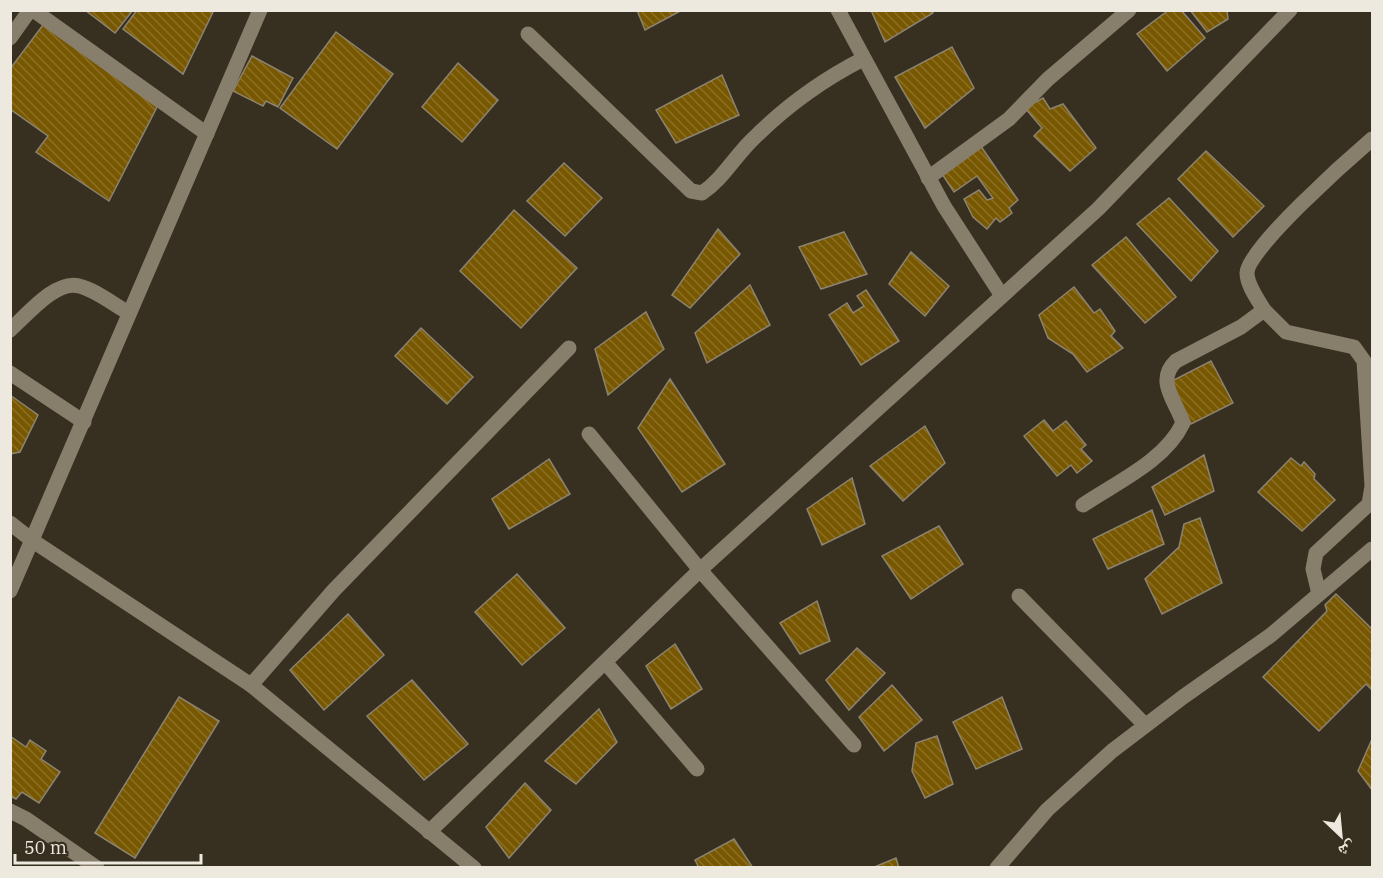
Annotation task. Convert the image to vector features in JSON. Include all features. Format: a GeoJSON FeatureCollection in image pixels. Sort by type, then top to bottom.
{"type":"FeatureCollection","features":[{"type":"Feature","properties":{"kind":"street"},"geometry":{"type":"LineString","coordinates":[[10,38],[32,10],[207,134]]}},
{"type":"Feature","properties":{"kind":"street"},"geometry":{"type":"LineString","coordinates":[[10,591],[260,10]]}},
{"type":"Feature","properties":{"kind":"street"},"geometry":{"type":"LineString","coordinates":[[838,10],[862,59],[928,178],[1002,296]]}},
{"type":"Feature","properties":{"kind":"street"},"geometry":{"type":"LineString","coordinates":[[928,178],[1009,119],[1048,79],[1129,10]]}},
{"type":"Feature","properties":{"kind":"street"},"geometry":{"type":"LineString","coordinates":[[429,832],[700,570],[1098,209],[1290,10]]}},
{"type":"Feature","properties":{"kind":"street"},"geometry":{"type":"LineString","coordinates":[[528,34],[691,191],[702,193],[714,185],[753,139],[810,88],[862,59]]}},
{"type":"Feature","properties":{"kind":"street"},"geometry":{"type":"LineString","coordinates":[[1319,594],[1313,568],[1316,554],[1369,504],[1372,486],[1364,361],[1354,347],[1286,332],[1264,310],[1249,281],[1249,264],[1266,241],[1335,170],[1372,139]]}},
{"type":"Feature","properties":{"kind":"street"},"geometry":{"type":"LineString","coordinates":[[10,330],[49,294],[67,285],[79,285],[129,313]]}},
{"type":"Feature","properties":{"kind":"street"},"geometry":{"type":"LineString","coordinates":[[1083,505],[1161,453],[1177,437],[1184,423],[1165,381],[1168,369],[1176,361],[1241,327],[1264,310]]}},
{"type":"Feature","properties":{"kind":"street"},"geometry":{"type":"LineString","coordinates":[[251,685],[334,590],[569,348]]}},
{"type":"Feature","properties":{"kind":"street"},"geometry":{"type":"LineString","coordinates":[[10,373],[84,422]]}},
{"type":"Feature","properties":{"kind":"street"},"geometry":{"type":"LineString","coordinates":[[590,434],[700,570],[854,745]]}},
{"type":"Feature","properties":{"kind":"street"},"geometry":{"type":"LineString","coordinates":[[10,523],[33,541],[251,685],[474,867]]}},
{"type":"Feature","properties":{"kind":"street"},"geometry":{"type":"LineString","coordinates":[[997,867],[1047,810],[1145,725],[1271,636],[1372,549]]}},
{"type":"Feature","properties":{"kind":"street"},"geometry":{"type":"LineString","coordinates":[[1019,596],[1145,725]]}},
{"type":"Feature","properties":{"kind":"street"},"geometry":{"type":"LineString","coordinates":[[605,662],[697,769]]}},
{"type":"Feature","properties":{"kind":"street"},"geometry":{"type":"LineString","coordinates":[[10,811],[26,819],[97,867]]}},
{"type":"Feature","properties":{"kind":"building"},"geometry":{"type":"Polygon","coordinates":[[[85,10],[133,10],[115,33],[85,10]]]}},
{"type":"Feature","properties":{"kind":"building"},"geometry":{"type":"Polygon","coordinates":[[[137,10],[214,10],[183,74],[123,29],[137,10]]]}},
{"type":"Feature","properties":{"kind":"building"},"geometry":{"type":"Polygon","coordinates":[[[637,10],[682,10],[645,30],[637,10]]]}},
{"type":"Feature","properties":{"kind":"building"},"geometry":{"type":"Polygon","coordinates":[[[871,10],[932,10],[933,13],[885,42],[871,10]]]}},
{"type":"Feature","properties":{"kind":"building"},"geometry":{"type":"Polygon","coordinates":[[[1165,10],[1181,10],[1205,38],[1167,71],[1137,34],[1166,12],[1165,10]]]}},
{"type":"Feature","properties":{"kind":"building"},"geometry":{"type":"Polygon","coordinates":[[[1190,10],[1227,10],[1228,19],[1207,32],[1190,10]]]}},
{"type":"Feature","properties":{"kind":"building"},"geometry":{"type":"Polygon","coordinates":[[[43,25],[157,107],[109,201],[36,152],[48,136],[10,109],[10,69],[43,25]]]}},
{"type":"Feature","properties":{"kind":"building"},"geometry":{"type":"Polygon","coordinates":[[[336,32],[393,74],[337,149],[280,108],[336,32]]]}},
{"type":"Feature","properties":{"kind":"building"},"geometry":{"type":"Polygon","coordinates":[[[952,47],[974,88],[925,128],[895,77],[952,47]]]}},
{"type":"Feature","properties":{"kind":"building"},"geometry":{"type":"Polygon","coordinates":[[[252,56],[293,78],[278,107],[266,101],[263,106],[233,91],[252,56]]]}},
{"type":"Feature","properties":{"kind":"building"},"geometry":{"type":"Polygon","coordinates":[[[458,63],[498,100],[462,142],[422,107],[458,63]]]}},
{"type":"Feature","properties":{"kind":"building"},"geometry":{"type":"Polygon","coordinates":[[[722,75],[739,115],[676,143],[656,110],[722,75]]]}},
{"type":"Feature","properties":{"kind":"building"},"geometry":{"type":"Polygon","coordinates":[[[1043,98],[1050,109],[1063,104],[1096,148],[1070,171],[1034,136],[1042,128],[1025,108],[1043,98]]]}},
{"type":"Feature","properties":{"kind":"building"},"geometry":{"type":"Polygon","coordinates":[[[980,145],[1018,200],[1009,208],[1012,213],[1000,222],[996,218],[987,229],[973,217],[964,199],[979,190],[987,200],[993,198],[977,176],[954,192],[942,174],[980,145]]]}},
{"type":"Feature","properties":{"kind":"building"},"geometry":{"type":"Polygon","coordinates":[[[1206,151],[1264,206],[1233,237],[1178,179],[1206,151]]]}},
{"type":"Feature","properties":{"kind":"building"},"geometry":{"type":"Polygon","coordinates":[[[564,163],[602,198],[565,236],[527,201],[564,163]]]}},
{"type":"Feature","properties":{"kind":"building"},"geometry":{"type":"Polygon","coordinates":[[[1169,198],[1218,251],[1191,281],[1137,224],[1169,198]]]}},
{"type":"Feature","properties":{"kind":"building"},"geometry":{"type":"Polygon","coordinates":[[[514,210],[577,268],[521,328],[460,271],[514,210]]]}},
{"type":"Feature","properties":{"kind":"building"},"geometry":{"type":"Polygon","coordinates":[[[718,229],[740,254],[690,308],[672,295],[718,229]]]}},
{"type":"Feature","properties":{"kind":"building"},"geometry":{"type":"Polygon","coordinates":[[[844,232],[867,274],[821,289],[799,247],[844,232]]]}},
{"type":"Feature","properties":{"kind":"building"},"geometry":{"type":"Polygon","coordinates":[[[1126,237],[1176,297],[1145,323],[1092,265],[1126,237]]]}},
{"type":"Feature","properties":{"kind":"building"},"geometry":{"type":"Polygon","coordinates":[[[911,252],[949,286],[925,316],[889,284],[911,252]]]}},
{"type":"Feature","properties":{"kind":"building"},"geometry":{"type":"Polygon","coordinates":[[[750,285],[770,325],[707,363],[695,333],[750,285]]]}},
{"type":"Feature","properties":{"kind":"building"},"geometry":{"type":"Polygon","coordinates":[[[1074,287],[1094,313],[1100,309],[1115,331],[1111,336],[1123,348],[1087,372],[1073,354],[1048,338],[1039,315],[1074,287]]]}},
{"type":"Feature","properties":{"kind":"building"},"geometry":{"type":"Polygon","coordinates":[[[866,290],[899,341],[861,365],[829,315],[847,303],[853,313],[864,306],[857,296],[866,290]]]}},
{"type":"Feature","properties":{"kind":"building"},"geometry":{"type":"Polygon","coordinates":[[[646,312],[664,349],[608,395],[595,349],[646,312]]]}},
{"type":"Feature","properties":{"kind":"building"},"geometry":{"type":"Polygon","coordinates":[[[421,328],[473,377],[447,404],[395,356],[421,328]]]}},
{"type":"Feature","properties":{"kind":"building"},"geometry":{"type":"Polygon","coordinates":[[[1211,361],[1233,403],[1191,424],[1170,382],[1211,361]]]}},
{"type":"Feature","properties":{"kind":"building"},"geometry":{"type":"Polygon","coordinates":[[[670,379],[725,464],[682,492],[638,428],[670,379]]]}},
{"type":"Feature","properties":{"kind":"building"},"geometry":{"type":"Polygon","coordinates":[[[10,395],[38,415],[20,452],[10,454],[10,395]]]}},
{"type":"Feature","properties":{"kind":"building"},"geometry":{"type":"Polygon","coordinates":[[[1044,420],[1053,431],[1066,421],[1086,445],[1081,449],[1092,461],[1077,473],[1071,465],[1057,476],[1024,436],[1044,420]]]}},
{"type":"Feature","properties":{"kind":"building"},"geometry":{"type":"Polygon","coordinates":[[[925,426],[945,463],[903,501],[870,466],[925,426]]]}},
{"type":"Feature","properties":{"kind":"building"},"geometry":{"type":"Polygon","coordinates":[[[1204,455],[1214,491],[1165,515],[1152,487],[1204,455]]]}},
{"type":"Feature","properties":{"kind":"building"},"geometry":{"type":"Polygon","coordinates":[[[1291,458],[1301,466],[1304,462],[1315,474],[1314,479],[1335,500],[1302,531],[1258,492],[1291,458]]]}},
{"type":"Feature","properties":{"kind":"building"},"geometry":{"type":"Polygon","coordinates":[[[549,459],[570,494],[509,529],[492,499],[549,459]]]}},
{"type":"Feature","properties":{"kind":"building"},"geometry":{"type":"Polygon","coordinates":[[[852,478],[865,524],[822,545],[807,509],[852,478]]]}},
{"type":"Feature","properties":{"kind":"building"},"geometry":{"type":"Polygon","coordinates":[[[1152,510],[1164,544],[1108,569],[1093,539],[1152,510]]]}},
{"type":"Feature","properties":{"kind":"building"},"geometry":{"type":"Polygon","coordinates":[[[1200,518],[1222,583],[1162,614],[1145,579],[1179,547],[1184,524],[1200,518]]]}},
{"type":"Feature","properties":{"kind":"building"},"geometry":{"type":"Polygon","coordinates":[[[939,526],[963,564],[911,599],[882,556],[939,526]]]}},
{"type":"Feature","properties":{"kind":"building"},"geometry":{"type":"Polygon","coordinates":[[[517,574],[565,628],[522,665],[475,612],[517,574]]]}},
{"type":"Feature","properties":{"kind":"building"},"geometry":{"type":"Polygon","coordinates":[[[1336,594],[1372,629],[1372,690],[1366,684],[1319,731],[1263,677],[1327,611],[1325,605],[1336,594]]]}},
{"type":"Feature","properties":{"kind":"building"},"geometry":{"type":"Polygon","coordinates":[[[817,601],[830,641],[800,654],[780,623],[817,601]]]}},
{"type":"Feature","properties":{"kind":"building"},"geometry":{"type":"Polygon","coordinates":[[[348,614],[384,655],[324,710],[290,670],[348,614]]]}},
{"type":"Feature","properties":{"kind":"building"},"geometry":{"type":"Polygon","coordinates":[[[675,644],[702,689],[671,709],[646,666],[675,644]]]}},
{"type":"Feature","properties":{"kind":"building"},"geometry":{"type":"Polygon","coordinates":[[[857,648],[885,673],[849,710],[826,680],[857,648]]]}},
{"type":"Feature","properties":{"kind":"building"},"geometry":{"type":"Polygon","coordinates":[[[412,680],[468,744],[424,780],[367,716],[412,680]]]}},
{"type":"Feature","properties":{"kind":"building"},"geometry":{"type":"Polygon","coordinates":[[[892,685],[922,720],[884,751],[859,717],[892,685]]]}},
{"type":"Feature","properties":{"kind":"building"},"geometry":{"type":"Polygon","coordinates":[[[179,697],[219,721],[135,858],[95,833],[179,697]]]}},
{"type":"Feature","properties":{"kind":"building"},"geometry":{"type":"Polygon","coordinates":[[[1002,697],[1022,749],[976,769],[953,722],[1002,697]]]}},
{"type":"Feature","properties":{"kind":"building"},"geometry":{"type":"Polygon","coordinates":[[[599,709],[617,742],[576,784],[545,761],[599,709]]]}},
{"type":"Feature","properties":{"kind":"building"},"geometry":{"type":"Polygon","coordinates":[[[10,736],[26,747],[30,740],[46,751],[41,759],[60,772],[39,803],[22,792],[16,799],[10,796],[10,736]]]}},
{"type":"Feature","properties":{"kind":"building"},"geometry":{"type":"Polygon","coordinates":[[[937,736],[953,784],[925,798],[912,771],[916,743],[937,736]]]}},
{"type":"Feature","properties":{"kind":"building"},"geometry":{"type":"Polygon","coordinates":[[[1372,739],[1372,790],[1358,771],[1372,739]]]}},
{"type":"Feature","properties":{"kind":"building"},"geometry":{"type":"Polygon","coordinates":[[[525,783],[551,810],[509,858],[486,827],[525,783]]]}},
{"type":"Feature","properties":{"kind":"building"},"geometry":{"type":"Polygon","coordinates":[[[734,839],[753,868],[699,868],[695,860],[734,839]]]}},
{"type":"Feature","properties":{"kind":"building"},"geometry":{"type":"Polygon","coordinates":[[[896,858],[899,868],[872,868],[896,858]]]}}]}
